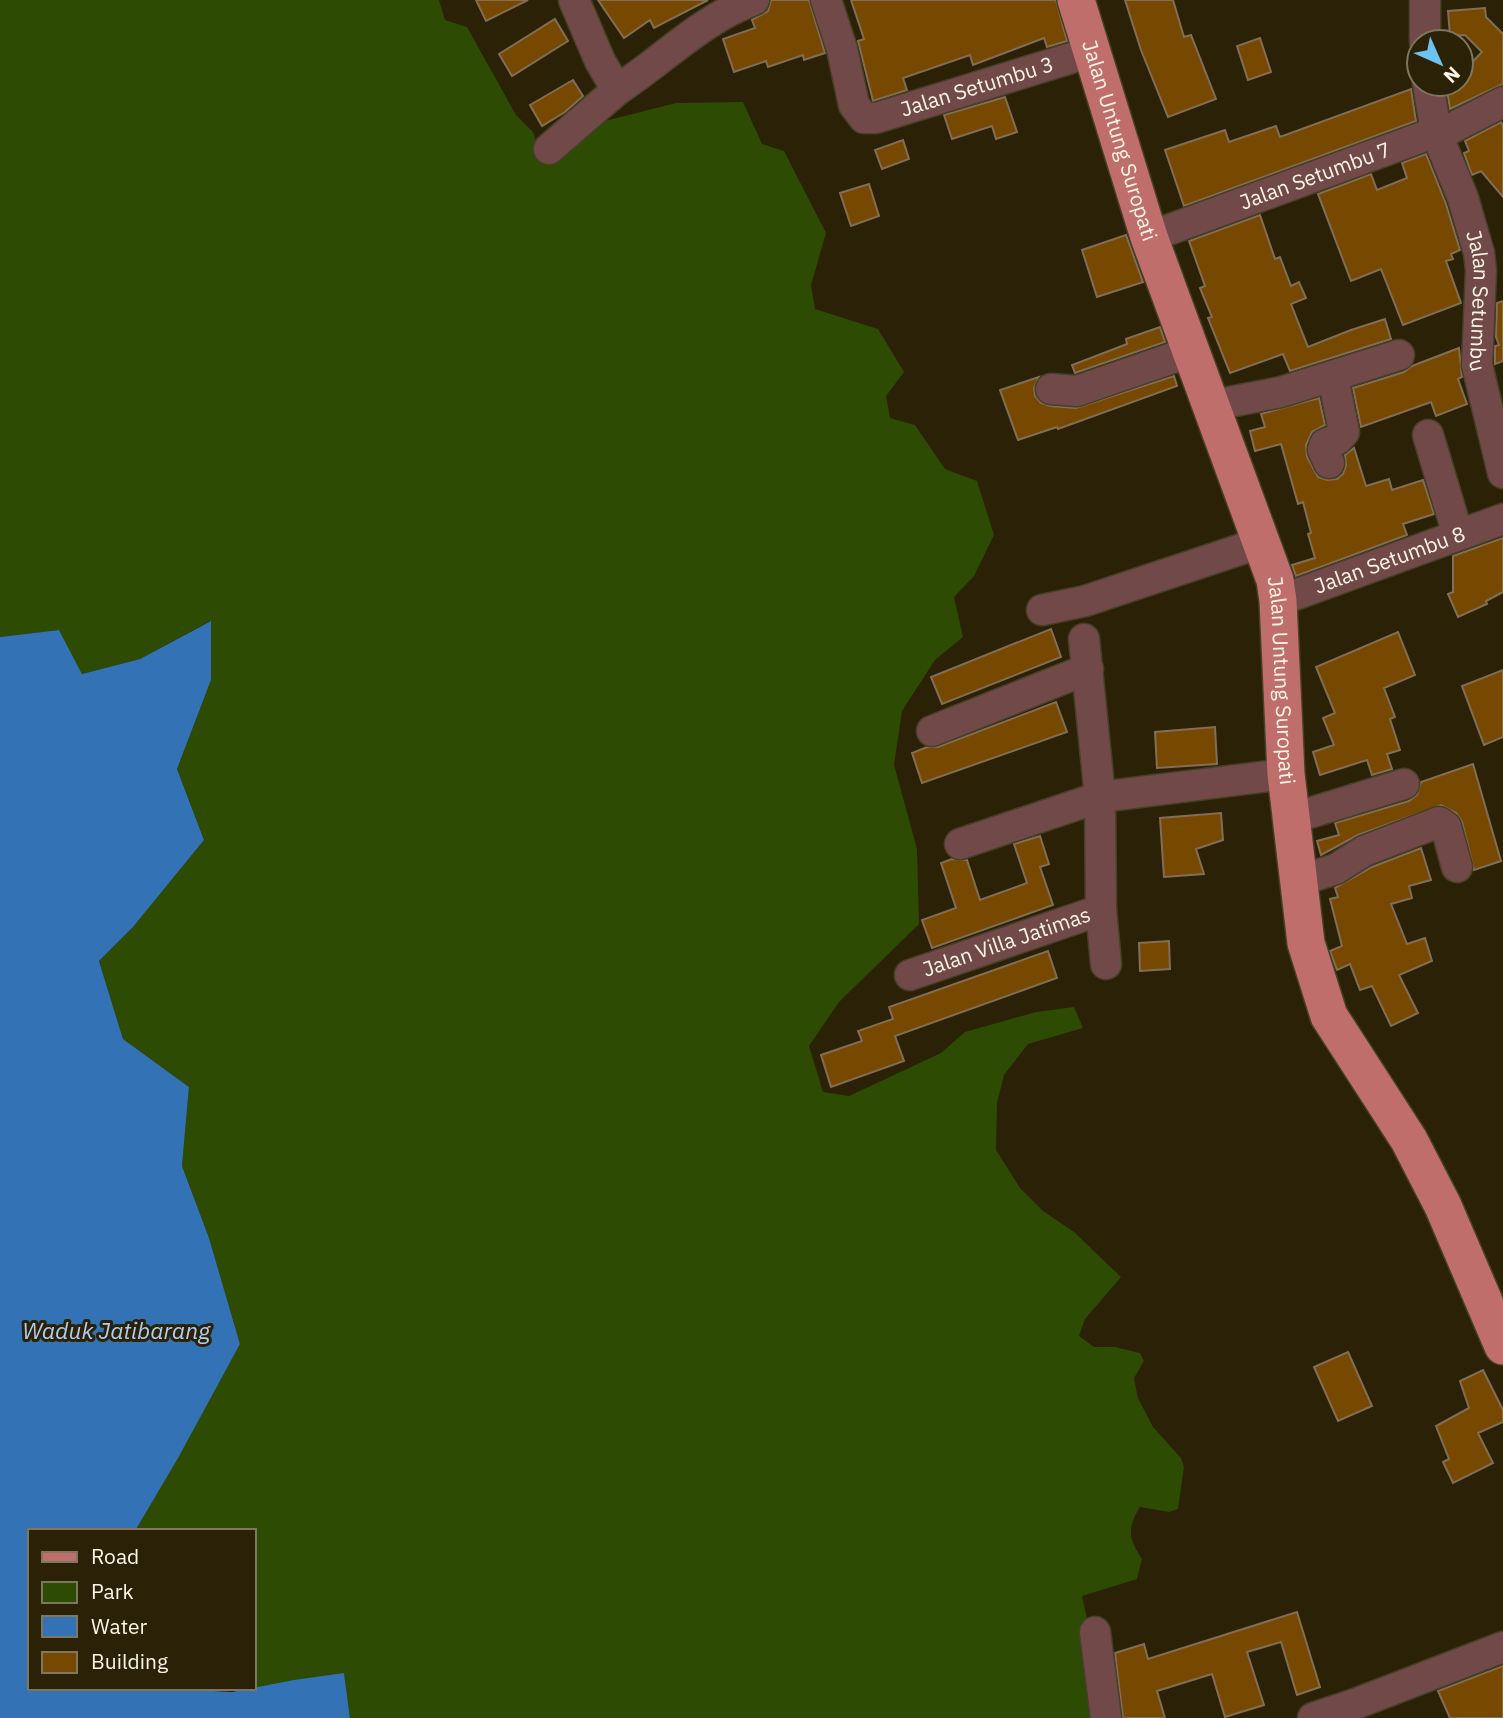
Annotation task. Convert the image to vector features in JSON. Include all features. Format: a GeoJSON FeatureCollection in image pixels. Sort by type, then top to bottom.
{"type":"FeatureCollection","features":[{"type":"Feature","properties":{"kind":"main road","name":"Jalan Untung Suropati"},"geometry":{"type":"LineString","coordinates":[[1076,0],[1149,237],[1275,580],[1290,819],[1306,943],[1329,1016],[1409,1140],[1443,1206],[1503,1346]]}},
{"type":"Feature","properties":{"kind":"street"},"geometry":{"type":"LineString","coordinates":[[574,0],[600,61],[617,90]]}},
{"type":"Feature","properties":{"kind":"street"},"geometry":{"type":"LineString","coordinates":[[549,149],[617,90],[698,29],[754,0]]}},
{"type":"Feature","properties":{"kind":"street","name":"Jalan Setumbu 3"},"geometry":{"type":"LineString","coordinates":[[826,0],[842,49],[854,105],[864,118],[876,118],[1091,52]]}},
{"type":"Feature","properties":{"kind":"street"},"geometry":{"type":"LineString","coordinates":[[1425,0],[1425,28]]}},
{"type":"Feature","properties":{"kind":"street"},"geometry":{"type":"LineString","coordinates":[[1430,98],[1436,132]]}},
{"type":"Feature","properties":{"kind":"street","name":"Jalan Setumbu 7"},"geometry":{"type":"LineString","coordinates":[[1149,237],[1436,132],[1450,130],[1503,102]]}},
{"type":"Feature","properties":{"kind":"street","name":"Jalan Setumbu"},"geometry":{"type":"LineString","coordinates":[[1436,132],[1463,198],[1482,270],[1492,292],[1477,365],[1503,473]]}},
{"type":"Feature","properties":{"kind":"street"},"geometry":{"type":"LineString","coordinates":[[1051,389],[1077,391],[1190,352]]}},
{"type":"Feature","properties":{"kind":"street"},"geometry":{"type":"LineString","coordinates":[[1209,406],[1281,393],[1399,355]]}},
{"type":"Feature","properties":{"kind":"street"},"geometry":{"type":"LineString","coordinates":[[1329,463],[1323,450],[1325,444],[1338,439],[1344,432],[1333,377]]}},
{"type":"Feature","properties":{"kind":"street"},"geometry":{"type":"LineString","coordinates":[[1429,435],[1458,535]]}},
{"type":"Feature","properties":{"kind":"street","name":"Jalan Setumbu 8"},"geometry":{"type":"LineString","coordinates":[[1278,600],[1503,519]]}},
{"type":"Feature","properties":{"kind":"street"},"geometry":{"type":"LineString","coordinates":[[1042,610],[1084,601],[1263,542]]}},
{"type":"Feature","properties":{"kind":"street","name":"Jalan Villa Jatimas"},"geometry":{"type":"LineString","coordinates":[[1084,639],[1100,797],[1101,910],[1106,964]]}},
{"type":"Feature","properties":{"kind":"street"},"geometry":{"type":"LineString","coordinates":[[932,731],[1087,669]]}},
{"type":"Feature","properties":{"kind":"street"},"geometry":{"type":"LineString","coordinates":[[960,844],[1100,797],[1286,774]]}},
{"type":"Feature","properties":{"kind":"street"},"geometry":{"type":"LineString","coordinates":[[1290,819],[1404,784]]}},
{"type":"Feature","properties":{"kind":"street"},"geometry":{"type":"LineString","coordinates":[[1298,881],[1336,869],[1364,851],[1439,822],[1446,827],[1457,867]]}},
{"type":"Feature","properties":{"kind":"street","name":"Jalan Villa Jatimas"},"geometry":{"type":"LineString","coordinates":[[910,975],[1101,910]]}},
{"type":"Feature","properties":{"kind":"street"},"geometry":{"type":"LineString","coordinates":[[1095,1632],[1106,1718]]}},
{"type":"Feature","properties":{"kind":"street"},"geometry":{"type":"LineString","coordinates":[[1313,1718],[1503,1647]]}},
{"type":"Feature","properties":{"kind":"green space"},"geometry":{"type":"Polygon","coordinates":[[[0,0],[439,0],[445,20],[467,27],[516,115],[533,132],[542,159],[605,121],[676,103],[743,102],[762,144],[784,151],[826,233],[811,285],[815,309],[878,329],[904,372],[886,396],[890,418],[915,425],[945,469],[977,481],[994,535],[974,576],[954,597],[963,637],[935,660],[902,711],[894,765],[917,849],[919,924],[839,1002],[809,1046],[823,1092],[849,1096],[941,1053],[965,1032],[1036,1012],[1074,1007],[1083,1028],[1028,1044],[1004,1075],[997,1103],[996,1150],[1020,1188],[1043,1211],[1074,1232],[1121,1277],[1085,1319],[1079,1336],[1094,1347],[1115,1347],[1140,1353],[1144,1361],[1134,1378],[1138,1398],[1153,1427],[1181,1458],[1184,1467],[1178,1509],[1169,1512],[1140,1507],[1133,1521],[1132,1539],[1142,1559],[1137,1579],[1082,1596],[1091,1637],[1098,1718],[350,1718],[344,1673],[256,1688],[256,1529],[136,1529],[240,1344],[209,1238],[182,1166],[189,1087],[123,1039],[99,961],[133,927],[204,840],[177,769],[211,680],[210,621],[140,659],[82,674],[59,630],[0,637],[0,0]]]}},
{"type":"Feature","properties":{"kind":"water","name":"Waduk Jatibarang"},"geometry":{"type":"Polygon","coordinates":[[[211,621],[211,680],[177,769],[204,840],[133,927],[99,961],[123,1039],[189,1087],[182,1166],[209,1238],[240,1344],[136,1529],[28,1529],[28,1690],[232,1692],[344,1673],[350,1718],[0,1718],[0,637],[59,630],[82,674],[140,659],[211,621]]]}},
{"type":"Feature","properties":{"kind":"building"},"geometry":{"type":"Polygon","coordinates":[[[476,0],[528,0],[486,21],[476,0]]]}},
{"type":"Feature","properties":{"kind":"building"},"geometry":{"type":"Polygon","coordinates":[[[598,0],[708,0],[654,28],[650,20],[624,38],[598,0]]]}},
{"type":"Feature","properties":{"kind":"building"},"geometry":{"type":"Polygon","coordinates":[[[771,0],[809,0],[825,53],[804,60],[803,55],[768,67],[766,61],[734,72],[723,39],[755,28],[752,20],[768,11],[771,0]]]}},
{"type":"Feature","properties":{"kind":"building"},"geometry":{"type":"Polygon","coordinates":[[[851,0],[1056,0],[1067,41],[1047,47],[1044,38],[973,65],[970,55],[903,78],[907,90],[873,101],[858,41],[864,39],[851,0]]]}},
{"type":"Feature","properties":{"kind":"building"},"geometry":{"type":"Polygon","coordinates":[[[1125,0],[1173,0],[1184,37],[1191,35],[1216,99],[1168,117],[1141,50],[1125,0]]]}},
{"type":"Feature","properties":{"kind":"building"},"geometry":{"type":"Polygon","coordinates":[[[1485,8],[1486,17],[1503,34],[1503,84],[1475,97],[1475,59],[1482,52],[1475,45],[1475,28],[1449,28],[1448,11],[1485,8]]]}},
{"type":"Feature","properties":{"kind":"building"},"geometry":{"type":"Polygon","coordinates":[[[555,19],[568,41],[512,76],[499,54],[555,19]]]}},
{"type":"Feature","properties":{"kind":"building"},"geometry":{"type":"Polygon","coordinates":[[[1260,38],[1271,72],[1248,80],[1237,46],[1260,38]]]}},
{"type":"Feature","properties":{"kind":"building"},"geometry":{"type":"Polygon","coordinates":[[[573,80],[583,96],[565,112],[542,126],[530,105],[573,80]]]}},
{"type":"Feature","properties":{"kind":"building"},"geometry":{"type":"Polygon","coordinates":[[[1405,91],[1405,98],[1412,98],[1416,121],[1184,206],[1165,150],[1225,130],[1229,142],[1276,126],[1280,137],[1405,91]]]}},
{"type":"Feature","properties":{"kind":"building"},"geometry":{"type":"Polygon","coordinates":[[[1005,97],[1017,132],[996,139],[992,126],[952,139],[944,115],[1005,97]]]}},
{"type":"Feature","properties":{"kind":"building"},"geometry":{"type":"Polygon","coordinates":[[[1448,98],[1473,98],[1450,109],[1448,98]]]}},
{"type":"Feature","properties":{"kind":"building"},"geometry":{"type":"Polygon","coordinates":[[[1501,122],[1503,197],[1481,171],[1472,175],[1464,153],[1469,151],[1465,141],[1501,122]]]}},
{"type":"Feature","properties":{"kind":"building"},"geometry":{"type":"Polygon","coordinates":[[[903,140],[909,159],[882,169],[875,150],[903,140]]]}},
{"type":"Feature","properties":{"kind":"building"},"geometry":{"type":"Polygon","coordinates":[[[1426,154],[1446,204],[1460,250],[1451,254],[1453,259],[1446,261],[1461,303],[1403,325],[1381,269],[1351,281],[1318,194],[1371,174],[1377,190],[1407,178],[1402,163],[1426,154]]]}},
{"type":"Feature","properties":{"kind":"building"},"geometry":{"type":"Polygon","coordinates":[[[869,184],[879,216],[851,226],[840,193],[869,184]]]}},
{"type":"Feature","properties":{"kind":"building"},"geometry":{"type":"Polygon","coordinates":[[[1260,215],[1275,259],[1280,257],[1291,286],[1299,282],[1306,298],[1291,304],[1308,347],[1385,319],[1391,339],[1290,371],[1283,354],[1230,373],[1208,318],[1212,317],[1200,288],[1205,286],[1189,241],[1260,215]]]}},
{"type":"Feature","properties":{"kind":"building"},"geometry":{"type":"Polygon","coordinates":[[[1126,235],[1143,282],[1097,297],[1082,250],[1126,235]]]}},
{"type":"Feature","properties":{"kind":"building"},"geometry":{"type":"Polygon","coordinates":[[[1503,301],[1503,361],[1495,364],[1495,346],[1499,345],[1496,337],[1497,303],[1503,301]]]}},
{"type":"Feature","properties":{"kind":"building"},"geometry":{"type":"Polygon","coordinates":[[[1160,327],[1165,342],[1075,373],[1072,365],[1127,344],[1126,339],[1160,327]]]}},
{"type":"Feature","properties":{"kind":"building"},"geometry":{"type":"Polygon","coordinates":[[[1459,348],[1462,377],[1458,379],[1467,404],[1436,416],[1431,402],[1361,427],[1353,388],[1404,372],[1412,366],[1459,348]]]}},
{"type":"Feature","properties":{"kind":"building"},"geometry":{"type":"Polygon","coordinates":[[[1174,376],[1177,386],[1058,429],[1057,427],[1018,440],[1000,390],[1039,377],[1034,388],[1035,396],[1041,403],[1076,408],[1174,376]]]}},
{"type":"Feature","properties":{"kind":"building"},"geometry":{"type":"Polygon","coordinates":[[[1319,398],[1325,425],[1312,432],[1306,445],[1307,457],[1318,477],[1337,479],[1343,474],[1346,465],[1345,455],[1354,448],[1366,486],[1389,479],[1392,490],[1423,480],[1434,514],[1403,524],[1407,535],[1296,576],[1292,565],[1315,558],[1303,502],[1298,504],[1281,444],[1255,451],[1250,431],[1265,427],[1261,414],[1319,398]]]}},
{"type":"Feature","properties":{"kind":"building"},"geometry":{"type":"Polygon","coordinates":[[[1503,538],[1503,592],[1486,601],[1487,604],[1458,617],[1448,594],[1453,592],[1453,556],[1503,538]]]}},
{"type":"Feature","properties":{"kind":"building"},"geometry":{"type":"Polygon","coordinates":[[[1051,629],[1061,657],[942,704],[931,677],[1051,629]]]}},
{"type":"Feature","properties":{"kind":"building"},"geometry":{"type":"Polygon","coordinates":[[[1398,632],[1415,675],[1384,688],[1395,717],[1390,719],[1400,750],[1387,754],[1392,769],[1372,775],[1367,760],[1320,775],[1313,752],[1334,745],[1323,718],[1335,713],[1316,667],[1398,632]]]}},
{"type":"Feature","properties":{"kind":"building"},"geometry":{"type":"Polygon","coordinates":[[[1503,670],[1503,737],[1484,745],[1462,686],[1503,670]]]}},
{"type":"Feature","properties":{"kind":"building"},"geometry":{"type":"Polygon","coordinates":[[[1056,702],[1067,732],[922,783],[912,753],[927,747],[938,747],[1056,702]]]}},
{"type":"Feature","properties":{"kind":"building"},"geometry":{"type":"Polygon","coordinates":[[[1215,727],[1217,764],[1157,768],[1155,732],[1215,727]]]}},
{"type":"Feature","properties":{"kind":"building"},"geometry":{"type":"Polygon","coordinates":[[[1473,764],[1501,861],[1474,870],[1462,822],[1456,813],[1441,805],[1358,835],[1321,855],[1317,841],[1339,835],[1335,823],[1409,801],[1417,795],[1421,782],[1473,764]]]}},
{"type":"Feature","properties":{"kind":"building"},"geometry":{"type":"Polygon","coordinates":[[[1221,813],[1223,840],[1196,849],[1204,874],[1164,877],[1160,818],[1221,813]]]}},
{"type":"Feature","properties":{"kind":"building"},"geometry":{"type":"Polygon","coordinates":[[[1040,836],[1049,864],[1040,867],[1053,905],[932,948],[922,920],[956,908],[941,863],[952,859],[967,860],[980,900],[1027,883],[1014,844],[1040,836]]]}},
{"type":"Feature","properties":{"kind":"building"},"geometry":{"type":"Polygon","coordinates":[[[1421,848],[1431,880],[1409,886],[1412,898],[1391,904],[1407,944],[1425,938],[1432,961],[1399,975],[1418,1013],[1391,1026],[1372,986],[1360,990],[1350,964],[1337,970],[1330,951],[1342,946],[1330,899],[1338,897],[1335,888],[1372,867],[1421,848]]]}},
{"type":"Feature","properties":{"kind":"building"},"geometry":{"type":"Polygon","coordinates":[[[1169,941],[1170,969],[1140,971],[1139,943],[1169,941]]]}},
{"type":"Feature","properties":{"kind":"building"},"geometry":{"type":"Polygon","coordinates":[[[1048,951],[1057,978],[895,1036],[904,1061],[831,1087],[821,1055],[862,1041],[858,1031],[893,1019],[889,1007],[1048,951]]]}},
{"type":"Feature","properties":{"kind":"building"},"geometry":{"type":"Polygon","coordinates":[[[1348,1352],[1372,1406],[1338,1421],[1314,1367],[1348,1352]]]}},
{"type":"Feature","properties":{"kind":"building"},"geometry":{"type":"Polygon","coordinates":[[[1483,1370],[1503,1410],[1503,1422],[1478,1433],[1493,1463],[1453,1483],[1443,1462],[1449,1459],[1436,1426],[1469,1408],[1460,1381],[1483,1370]]]}},
{"type":"Feature","properties":{"kind":"building"},"geometry":{"type":"Polygon","coordinates":[[[1297,1612],[1320,1687],[1297,1695],[1281,1642],[1247,1652],[1264,1705],[1225,1717],[1212,1674],[1157,1691],[1165,1718],[1123,1718],[1115,1653],[1144,1644],[1148,1659],[1297,1612]]]}},
{"type":"Feature","properties":{"kind":"building"},"geometry":{"type":"Polygon","coordinates":[[[1503,1666],[1503,1718],[1450,1718],[1438,1691],[1503,1666]]]}}]}
